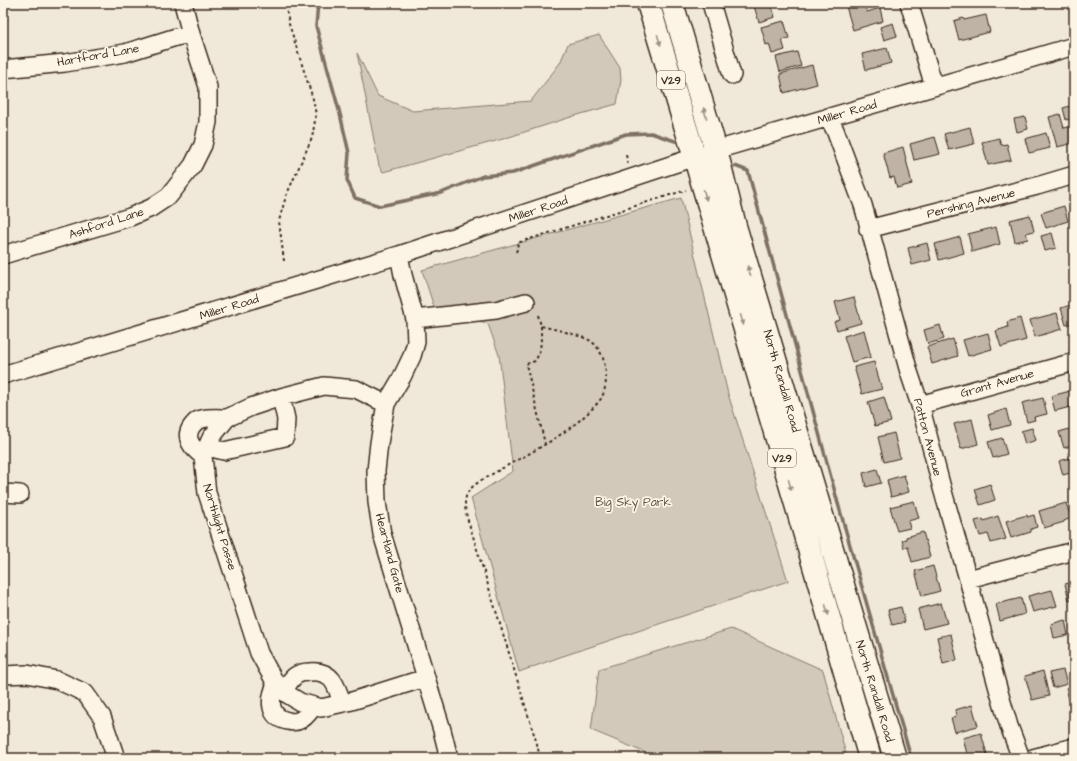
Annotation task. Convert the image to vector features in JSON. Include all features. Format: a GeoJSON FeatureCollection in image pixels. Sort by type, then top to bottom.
{"type":"FeatureCollection","features":[{"type":"Feature","properties":{"kind":"main road","name":"North Randall Road"},"geometry":{"type":"LineString","coordinates":[[648,3],[695,158],[870,758]]}},
{"type":"Feature","properties":{"kind":"main road","name":"North Randall Road"},"geometry":{"type":"LineString","coordinates":[[672,3],[716,150],[735,226],[895,758]]}},
{"type":"Feature","properties":{"kind":"street","name":"Ashford Lane"},"geometry":{"type":"LineString","coordinates":[[3,255],[130,217],[151,208],[168,196],[193,165],[203,145],[208,122],[208,87],[183,3]]}},
{"type":"Feature","properties":{"kind":"street"},"geometry":{"type":"LineString","coordinates":[[711,3],[732,75]]}},
{"type":"Feature","properties":{"kind":"street"},"geometry":{"type":"LineString","coordinates":[[909,3],[934,86]]}},
{"type":"Feature","properties":{"kind":"street","name":"Hartford Lane"},"geometry":{"type":"LineString","coordinates":[[3,69],[125,53],[176,37],[191,34]]}},
{"type":"Feature","properties":{"kind":"street","name":"Miller Road"},"geometry":{"type":"LineString","coordinates":[[3,375],[399,256],[716,150],[1074,46]]}},
{"type":"Feature","properties":{"kind":"street","name":"Patton Avenue"},"geometry":{"type":"LineString","coordinates":[[828,117],[835,130],[862,205],[909,372],[920,404],[1001,699],[1021,758]]}},
{"type":"Feature","properties":{"kind":"street","name":"Pershing Avenue"},"geometry":{"type":"LineString","coordinates":[[868,229],[1037,186],[1074,175]]}},
{"type":"Feature","properties":{"kind":"street","name":"Heartland Gate"},"geometry":{"type":"LineString","coordinates":[[399,256],[415,319],[416,342],[412,356],[402,377],[386,404],[376,471],[376,502],[382,534],[442,730],[449,758]]}},
{"type":"Feature","properties":{"kind":"street"},"geometry":{"type":"LineString","coordinates":[[415,319],[496,310],[526,302]]}},
{"type":"Feature","properties":{"kind":"street","name":"Grant Avenue"},"geometry":{"type":"LineString","coordinates":[[920,404],[1074,362]]}},
{"type":"Feature","properties":{"kind":"street"},"geometry":{"type":"LineString","coordinates":[[281,397],[286,419],[286,437],[224,451],[205,452],[194,449],[190,442],[188,436],[192,426],[197,420],[203,418],[227,418],[251,407],[281,397],[324,386],[356,389],[386,404]]}},
{"type":"Feature","properties":{"kind":"street"},"geometry":{"type":"LineString","coordinates":[[205,452],[211,438],[227,418]]}},
{"type":"Feature","properties":{"kind":"street","name":"Northlight Passe"},"geometry":{"type":"LineString","coordinates":[[205,452],[207,493],[260,653],[279,687],[300,702],[313,707],[321,708],[342,704],[388,691],[425,678]]}},
{"type":"Feature","properties":{"kind":"street"},"geometry":{"type":"LineString","coordinates":[[3,493],[20,494]]}},
{"type":"Feature","properties":{"kind":"street"},"geometry":{"type":"LineString","coordinates":[[968,579],[1074,551]]}},
{"type":"Feature","properties":{"kind":"street"},"geometry":{"type":"LineString","coordinates":[[313,707],[308,714],[300,720],[290,722],[281,720],[273,712],[271,704],[272,693],[296,675],[318,671],[330,676],[337,688],[342,704]]}},
{"type":"Feature","properties":{"kind":"street"},"geometry":{"type":"LineString","coordinates":[[3,675],[26,674],[57,680],[85,693],[102,717],[116,758]]}},
{"type":"Feature","properties":{"kind":"street"},"geometry":{"type":"LineString","coordinates":[[1033,758],[1074,747]]}},
{"type":"Feature","properties":{"kind":"path"},"geometry":{"type":"LineString","coordinates":[[284,261],[279,221],[286,196],[312,138],[316,115],[313,99],[289,24],[285,3]]}},
{"type":"Feature","properties":{"kind":"path"},"geometry":{"type":"LineString","coordinates":[[516,252],[518,247],[517,243],[676,193]]}},
{"type":"Feature","properties":{"kind":"path"},"geometry":{"type":"LineString","coordinates":[[538,315],[541,326],[539,354],[535,361],[526,364],[545,444]]}},
{"type":"Feature","properties":{"kind":"path"},"geometry":{"type":"LineString","coordinates":[[540,758],[472,533],[465,504],[468,493],[478,482],[545,444],[581,419],[601,399],[606,384],[606,373],[602,356],[591,342],[541,326]]}},
{"type":"Feature","properties":{"kind":"green space"},"geometry":{"type":"Polygon","coordinates":[[[599,35],[620,68],[621,80],[617,104],[503,139],[383,172],[379,166],[357,53],[378,96],[413,111],[531,101],[560,63],[568,44],[599,35]]]}},
{"type":"Feature","properties":{"kind":"green space","name":"Big Sky Park"},"geometry":{"type":"Polygon","coordinates":[[[681,198],[728,394],[788,581],[519,672],[471,498],[513,471],[499,355],[488,324],[434,307],[422,270],[681,198]]]}},
{"type":"Feature","properties":{"kind":"green space"},"geometry":{"type":"Polygon","coordinates":[[[731,629],[823,670],[847,758],[658,758],[591,730],[599,669],[731,629]]]}},
{"type":"Feature","properties":{"kind":"building"},"geometry":{"type":"Polygon","coordinates":[[[753,3],[771,3],[775,17],[759,22],[753,3]]]}},
{"type":"Feature","properties":{"kind":"building"},"geometry":{"type":"Polygon","coordinates":[[[845,3],[864,3],[867,12],[880,8],[883,21],[853,30],[845,3]]]}},
{"type":"Feature","properties":{"kind":"building"},"geometry":{"type":"Polygon","coordinates":[[[986,15],[990,32],[959,40],[954,21],[963,18],[964,20],[986,15]]]}},
{"type":"Feature","properties":{"kind":"building"},"geometry":{"type":"Polygon","coordinates":[[[784,21],[789,38],[782,40],[785,50],[772,54],[769,44],[766,45],[761,27],[784,21]]]}},
{"type":"Feature","properties":{"kind":"building"},"geometry":{"type":"Polygon","coordinates":[[[893,23],[897,36],[884,40],[880,27],[893,23]]]}},
{"type":"Feature","properties":{"kind":"building"},"geometry":{"type":"Polygon","coordinates":[[[887,48],[891,63],[866,70],[862,54],[887,48]]]}},
{"type":"Feature","properties":{"kind":"building"},"geometry":{"type":"Polygon","coordinates":[[[797,52],[801,66],[780,72],[776,57],[797,52]]]}},
{"type":"Feature","properties":{"kind":"building"},"geometry":{"type":"Polygon","coordinates":[[[812,65],[817,84],[784,93],[780,74],[812,65]]]}},
{"type":"Feature","properties":{"kind":"building"},"geometry":{"type":"Polygon","coordinates":[[[1074,105],[1074,118],[1066,120],[1063,108],[1074,105]]]}},
{"type":"Feature","properties":{"kind":"building"},"geometry":{"type":"Polygon","coordinates":[[[1060,114],[1064,128],[1074,126],[1074,143],[1057,147],[1049,117],[1060,114]]]}},
{"type":"Feature","properties":{"kind":"building"},"geometry":{"type":"Polygon","coordinates":[[[1025,117],[1028,129],[1017,132],[1014,119],[1025,117]]]}},
{"type":"Feature","properties":{"kind":"building"},"geometry":{"type":"Polygon","coordinates":[[[970,127],[974,144],[949,150],[944,134],[970,127]]]}},
{"type":"Feature","properties":{"kind":"building"},"geometry":{"type":"Polygon","coordinates":[[[1046,133],[1050,148],[1029,153],[1025,139],[1046,133]]]}},
{"type":"Feature","properties":{"kind":"building"},"geometry":{"type":"Polygon","coordinates":[[[935,137],[940,154],[914,160],[910,144],[935,137]]]}},
{"type":"Feature","properties":{"kind":"building"},"geometry":{"type":"Polygon","coordinates":[[[999,138],[1001,145],[1007,144],[1011,160],[988,165],[982,142],[999,138]]]}},
{"type":"Feature","properties":{"kind":"building"},"geometry":{"type":"Polygon","coordinates":[[[903,147],[912,184],[897,188],[894,177],[890,178],[883,153],[903,147]]]}},
{"type":"Feature","properties":{"kind":"building"},"geometry":{"type":"Polygon","coordinates":[[[1064,206],[1068,221],[1046,228],[1041,213],[1064,206]]]}},
{"type":"Feature","properties":{"kind":"building"},"geometry":{"type":"Polygon","coordinates":[[[1030,215],[1034,231],[1026,233],[1028,239],[1015,242],[1010,220],[1030,215]]]}},
{"type":"Feature","properties":{"kind":"building"},"geometry":{"type":"Polygon","coordinates":[[[996,227],[1000,244],[972,252],[968,234],[996,227]]]}},
{"type":"Feature","properties":{"kind":"building"},"geometry":{"type":"Polygon","coordinates":[[[1052,233],[1056,248],[1045,251],[1041,236],[1052,233]]]}},
{"type":"Feature","properties":{"kind":"building"},"geometry":{"type":"Polygon","coordinates":[[[960,237],[964,253],[939,260],[935,244],[960,237]]]}},
{"type":"Feature","properties":{"kind":"building"},"geometry":{"type":"Polygon","coordinates":[[[927,243],[931,260],[912,265],[908,248],[927,243]]]}},
{"type":"Feature","properties":{"kind":"building"},"geometry":{"type":"Polygon","coordinates":[[[854,297],[861,323],[837,330],[834,322],[840,320],[835,302],[854,297]]]}},
{"type":"Feature","properties":{"kind":"building"},"geometry":{"type":"Polygon","coordinates":[[[1074,304],[1074,323],[1066,325],[1061,308],[1074,304]]]}},
{"type":"Feature","properties":{"kind":"building"},"geometry":{"type":"Polygon","coordinates":[[[1057,313],[1062,329],[1035,337],[1030,320],[1057,313]]]}},
{"type":"Feature","properties":{"kind":"building"},"geometry":{"type":"Polygon","coordinates":[[[1020,318],[1026,340],[1001,347],[996,331],[1008,327],[1007,322],[1020,318]]]}},
{"type":"Feature","properties":{"kind":"building"},"geometry":{"type":"Polygon","coordinates":[[[940,325],[944,339],[928,344],[924,330],[940,325]]]}},
{"type":"Feature","properties":{"kind":"building"},"geometry":{"type":"Polygon","coordinates":[[[864,330],[871,357],[852,362],[844,336],[864,330]]]}},
{"type":"Feature","properties":{"kind":"building"},"geometry":{"type":"Polygon","coordinates":[[[988,333],[992,349],[968,356],[963,340],[988,333]]]}},
{"type":"Feature","properties":{"kind":"building"},"geometry":{"type":"Polygon","coordinates":[[[953,339],[958,356],[932,364],[927,347],[953,339]]]}},
{"type":"Feature","properties":{"kind":"building"},"geometry":{"type":"Polygon","coordinates":[[[874,362],[882,389],[862,394],[854,367],[874,362]]]}},
{"type":"Feature","properties":{"kind":"building"},"geometry":{"type":"Polygon","coordinates":[[[1074,390],[1074,406],[1055,411],[1051,396],[1074,390]]]}},
{"type":"Feature","properties":{"kind":"building"},"geometry":{"type":"Polygon","coordinates":[[[884,397],[891,422],[875,426],[868,402],[884,397]]]}},
{"type":"Feature","properties":{"kind":"building"},"geometry":{"type":"Polygon","coordinates":[[[1043,398],[1047,414],[1034,417],[1035,420],[1027,422],[1022,403],[1043,398]]]}},
{"type":"Feature","properties":{"kind":"building"},"geometry":{"type":"Polygon","coordinates":[[[1006,409],[1010,425],[992,430],[988,415],[1006,409]]]}},
{"type":"Feature","properties":{"kind":"building"},"geometry":{"type":"Polygon","coordinates":[[[972,419],[978,444],[961,449],[954,424],[972,419]]]}},
{"type":"Feature","properties":{"kind":"building"},"geometry":{"type":"Polygon","coordinates":[[[1032,428],[1036,440],[1025,444],[1021,431],[1032,428]]]}},
{"type":"Feature","properties":{"kind":"building"},"geometry":{"type":"Polygon","coordinates":[[[1073,428],[1074,445],[1064,448],[1059,432],[1073,428]]]}},
{"type":"Feature","properties":{"kind":"building"},"geometry":{"type":"Polygon","coordinates":[[[894,433],[900,458],[884,462],[878,437],[894,433]]]}},
{"type":"Feature","properties":{"kind":"building"},"geometry":{"type":"Polygon","coordinates":[[[1002,438],[1007,454],[993,458],[988,442],[1002,438]]]}},
{"type":"Feature","properties":{"kind":"building"},"geometry":{"type":"Polygon","coordinates":[[[1074,457],[1074,472],[1063,475],[1059,461],[1074,457]]]}},
{"type":"Feature","properties":{"kind":"building"},"geometry":{"type":"Polygon","coordinates":[[[877,469],[881,483],[866,487],[863,473],[877,469]]]}},
{"type":"Feature","properties":{"kind":"building"},"geometry":{"type":"Polygon","coordinates":[[[904,475],[909,492],[891,497],[887,480],[904,475]]]}},
{"type":"Feature","properties":{"kind":"building"},"geometry":{"type":"Polygon","coordinates":[[[990,484],[995,500],[980,505],[975,489],[990,484]]]}},
{"type":"Feature","properties":{"kind":"building"},"geometry":{"type":"Polygon","coordinates":[[[914,501],[919,518],[908,521],[910,528],[897,531],[890,507],[914,501]]]}},
{"type":"Feature","properties":{"kind":"building"},"geometry":{"type":"Polygon","coordinates":[[[1066,503],[1071,518],[1064,522],[1044,528],[1039,511],[1066,503]]]}},
{"type":"Feature","properties":{"kind":"building"},"geometry":{"type":"Polygon","coordinates":[[[1027,515],[1027,517],[1034,515],[1037,527],[1031,529],[1031,532],[1011,538],[1006,521],[1027,515]]]}},
{"type":"Feature","properties":{"kind":"building"},"geometry":{"type":"Polygon","coordinates":[[[998,516],[1006,539],[991,543],[988,534],[980,536],[975,521],[983,519],[984,521],[998,516]]]}},
{"type":"Feature","properties":{"kind":"building"},"geometry":{"type":"Polygon","coordinates":[[[923,532],[930,557],[912,562],[908,547],[904,548],[902,540],[906,539],[906,537],[923,532]]]}},
{"type":"Feature","properties":{"kind":"building"},"geometry":{"type":"Polygon","coordinates":[[[933,566],[940,591],[922,596],[915,571],[933,566]]]}},
{"type":"Feature","properties":{"kind":"building"},"geometry":{"type":"Polygon","coordinates":[[[1074,582],[1074,599],[1069,600],[1065,584],[1074,582]]]}},
{"type":"Feature","properties":{"kind":"building"},"geometry":{"type":"Polygon","coordinates":[[[1052,590],[1057,606],[1033,612],[1028,596],[1052,590]]]}},
{"type":"Feature","properties":{"kind":"building"},"geometry":{"type":"Polygon","coordinates":[[[1021,598],[1025,614],[1000,621],[996,604],[1021,598]]]}},
{"type":"Feature","properties":{"kind":"building"},"geometry":{"type":"Polygon","coordinates":[[[941,603],[947,623],[923,629],[918,609],[941,603]]]}},
{"type":"Feature","properties":{"kind":"building"},"geometry":{"type":"Polygon","coordinates":[[[901,607],[905,622],[892,625],[888,610],[901,607]]]}},
{"type":"Feature","properties":{"kind":"building"},"geometry":{"type":"Polygon","coordinates":[[[1065,620],[1068,635],[1054,638],[1051,624],[1065,620]]]}},
{"type":"Feature","properties":{"kind":"building"},"geometry":{"type":"Polygon","coordinates":[[[951,634],[957,660],[943,664],[937,637],[951,634]]]}},
{"type":"Feature","properties":{"kind":"building"},"geometry":{"type":"Polygon","coordinates":[[[1063,670],[1067,684],[1053,688],[1049,673],[1063,670]]]}},
{"type":"Feature","properties":{"kind":"building"},"geometry":{"type":"Polygon","coordinates":[[[1043,671],[1049,696],[1032,700],[1025,676],[1043,671]]]}},
{"type":"Feature","properties":{"kind":"building"},"geometry":{"type":"Polygon","coordinates":[[[1074,686],[1074,714],[1073,715],[1066,688],[1074,686]]]}},
{"type":"Feature","properties":{"kind":"building"},"geometry":{"type":"Polygon","coordinates":[[[972,705],[978,726],[955,732],[951,718],[956,716],[955,710],[972,705]]]}},
{"type":"Feature","properties":{"kind":"building"},"geometry":{"type":"Polygon","coordinates":[[[981,733],[988,758],[968,758],[963,738],[981,733]]]}},
{"type":"Feature","properties":{"kind":"waterway"},"geometry":{"type":"LineString","coordinates":[[318,3],[316,26],[349,153],[347,180],[355,198],[380,206],[441,193],[483,176],[513,173],[626,134],[651,133],[675,141]]}},
{"type":"Feature","properties":{"kind":"waterway"},"geometry":{"type":"LineString","coordinates":[[735,166],[748,171],[839,507],[911,758]]}}]}
